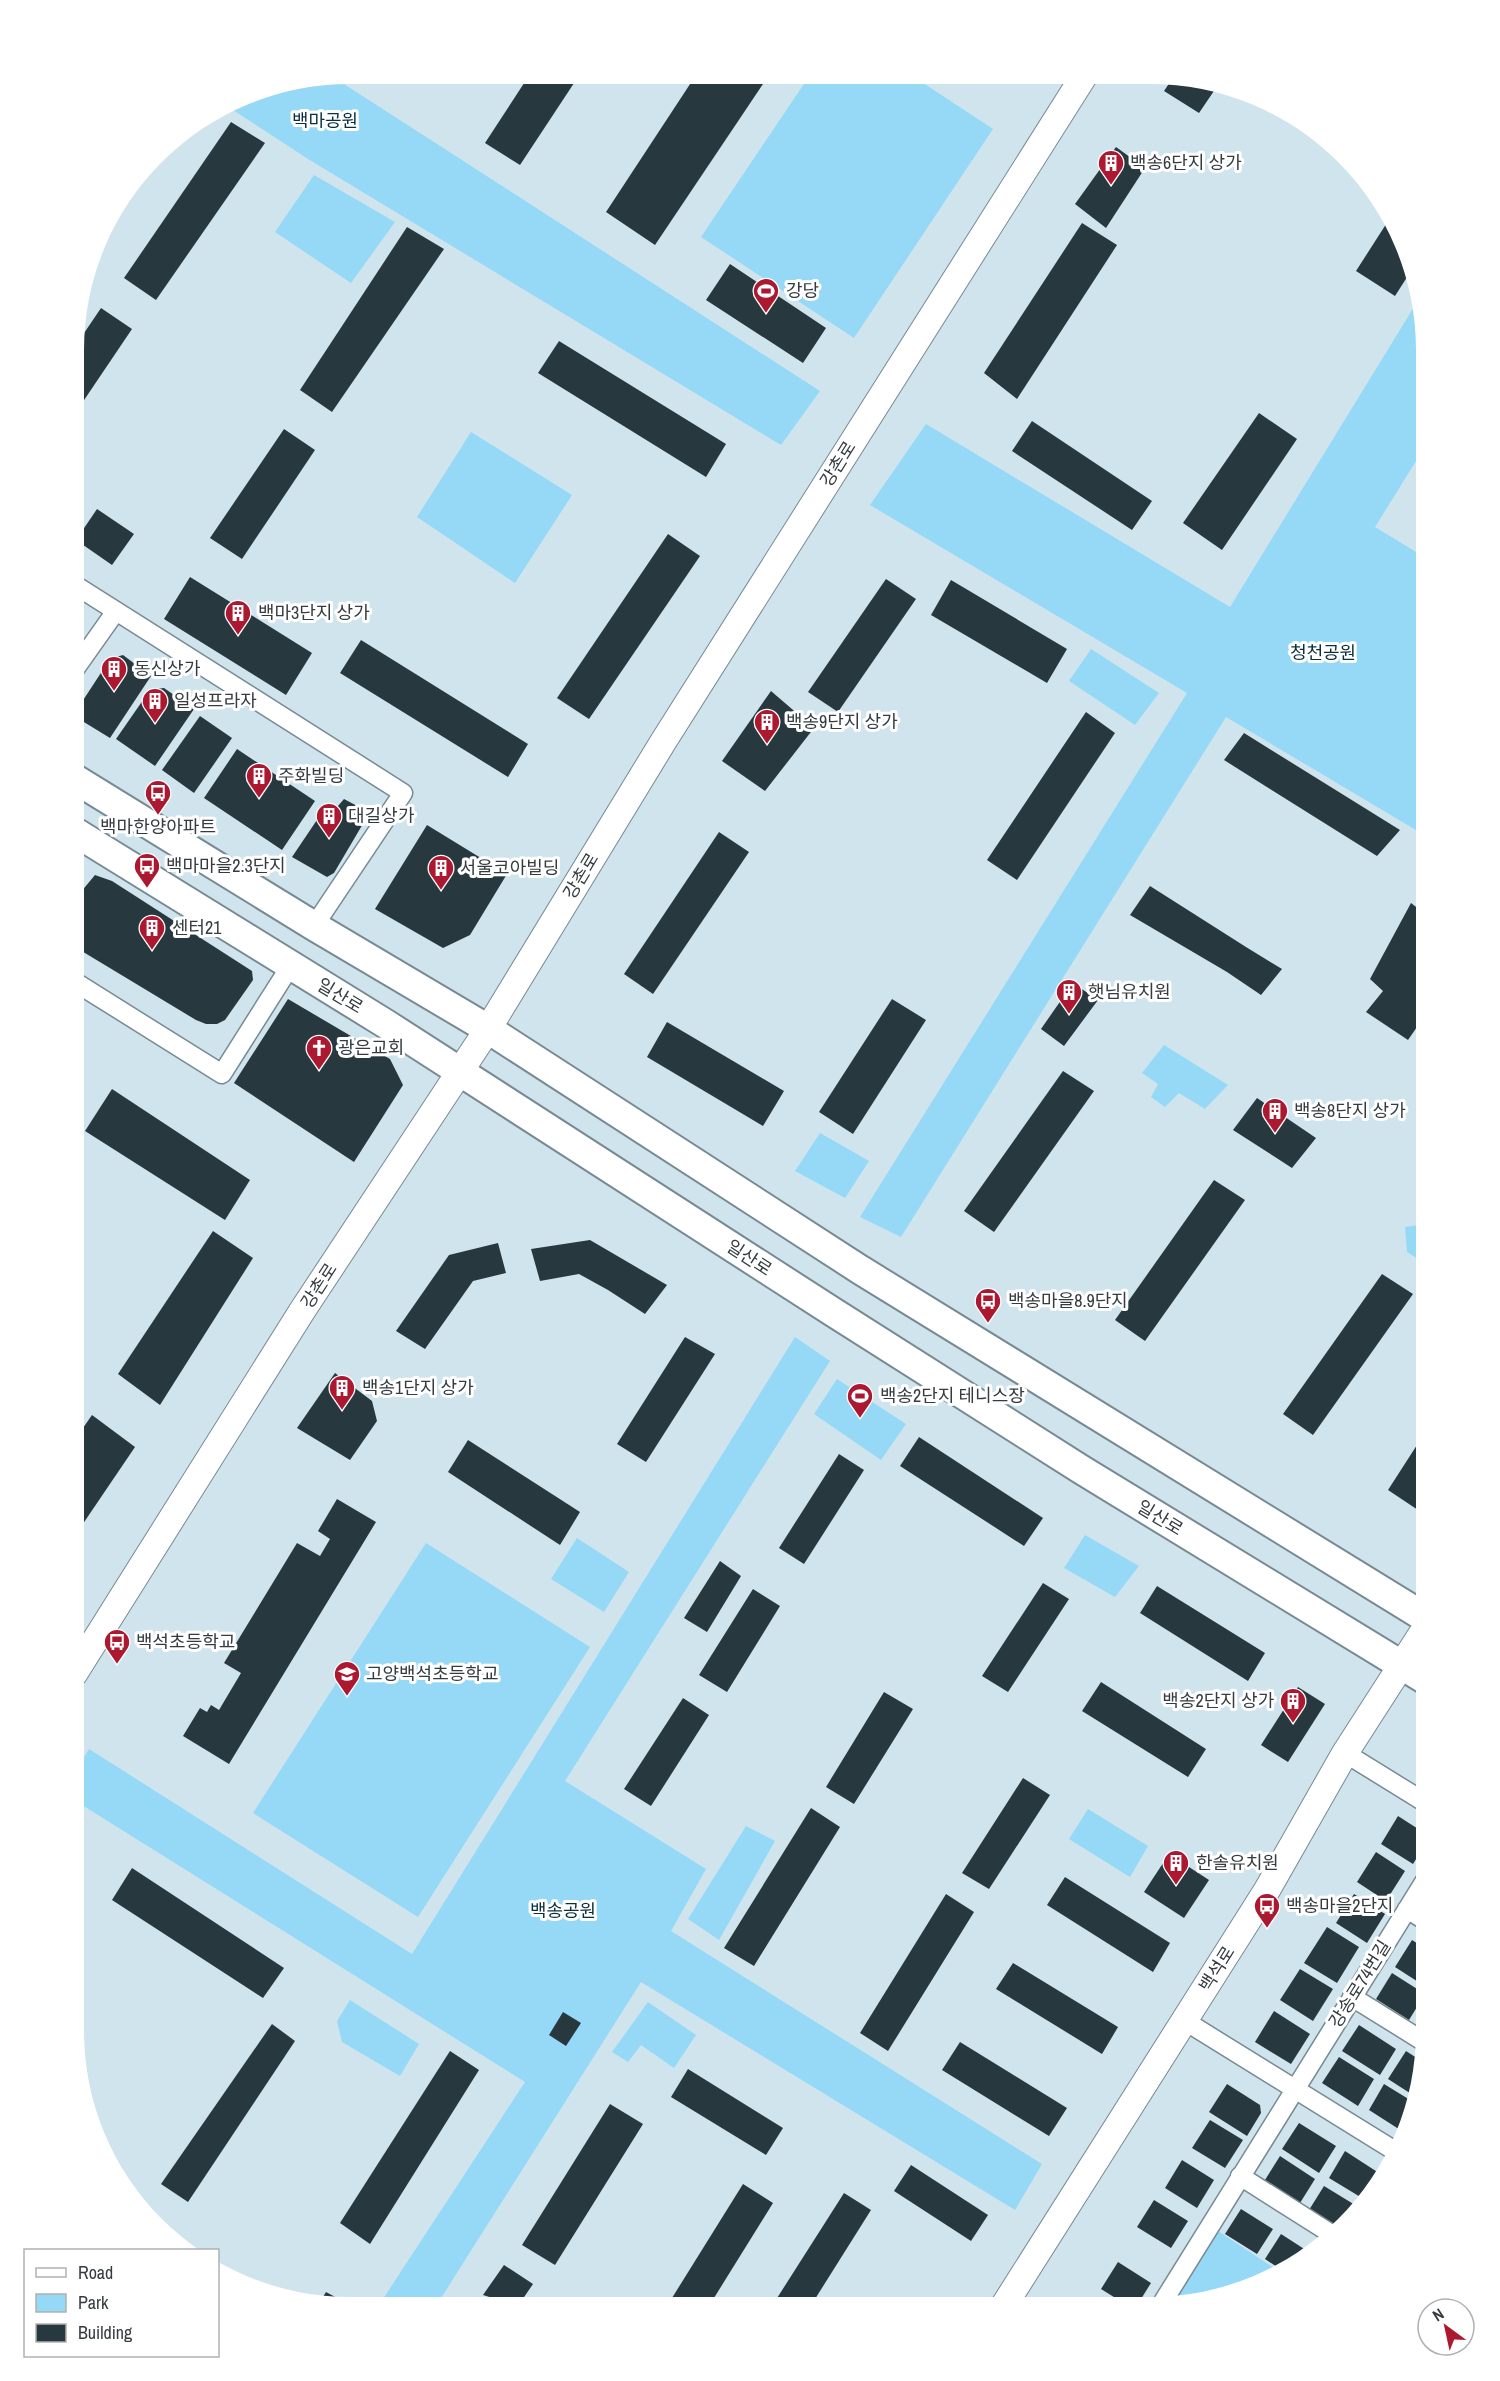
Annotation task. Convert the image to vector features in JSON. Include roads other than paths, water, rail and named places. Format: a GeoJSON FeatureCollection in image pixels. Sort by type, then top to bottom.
{"type":"FeatureCollection","features":[{"type":"Feature","properties":{"kind":"main road","name":"강촌로"},"geometry":{"type":"LineString","coordinates":[[84,1658],[303,1311],[488,1029],[669,732],[1079,84]]}},
{"type":"Feature","properties":{"kind":"main road"},"geometry":{"type":"LineString","coordinates":[[84,785],[314,926],[488,1029],[859,1269],[1416,1612]]}},
{"type":"Feature","properties":{"kind":"main road","name":"일산로"},"geometry":{"type":"LineString","coordinates":[[84,838],[460,1071],[1082,1470],[1416,1674]]}},
{"type":"Feature","properties":{"kind":"main road","name":"백석로"},"geometry":{"type":"LineString","coordinates":[[1009,2297],[1267,1890],[1345,1752],[1416,1643]]}},
{"type":"Feature","properties":{"kind":"street"},"geometry":{"type":"LineString","coordinates":[[84,591],[403,793],[314,926]]}},
{"type":"Feature","properties":{"kind":"street"},"geometry":{"type":"LineString","coordinates":[[84,656],[116,611]]}},
{"type":"Feature","properties":{"kind":"street"},"geometry":{"type":"LineString","coordinates":[[84,988],[222,1074],[291,965]]}},
{"type":"Feature","properties":{"kind":"street"},"geometry":{"type":"LineString","coordinates":[[1345,1752],[1416,1797]]}},
{"type":"Feature","properties":{"kind":"street","name":"강송로74번길"},"geometry":{"type":"LineString","coordinates":[[1166,2296],[1416,1895]]}},
{"type":"Feature","properties":{"kind":"street"},"geometry":{"type":"LineString","coordinates":[[1407,1909],[1416,1915]]}},
{"type":"Feature","properties":{"kind":"street"},"geometry":{"type":"LineString","coordinates":[[1352,1997],[1416,2037]]}},
{"type":"Feature","properties":{"kind":"street"},"geometry":{"type":"LineString","coordinates":[[1185,2021],[1389,2147]]}},
{"type":"Feature","properties":{"kind":"street"},"geometry":{"type":"LineString","coordinates":[[1240,2176],[1326,2230]]}},
{"type":"Feature","properties":{"kind":"place","name":"백송6단지 상가"},"geometry":{"type":"Point","coordinates":[1111,186]}},
{"type":"Feature","properties":{"kind":"place","name":"강당"},"geometry":{"type":"Point","coordinates":[766,314]}},
{"type":"Feature","properties":{"kind":"place","name":"백마3단지 상가"},"geometry":{"type":"Point","coordinates":[238,636]}},
{"type":"Feature","properties":{"kind":"place","name":"동신상가"},"geometry":{"type":"Point","coordinates":[114,692]}},
{"type":"Feature","properties":{"kind":"place","name":"일성프라자"},"geometry":{"type":"Point","coordinates":[155,724]}},
{"type":"Feature","properties":{"kind":"place","name":"백송9단지 상가"},"geometry":{"type":"Point","coordinates":[767,745]}},
{"type":"Feature","properties":{"kind":"place","name":"주화빌딩"},"geometry":{"type":"Point","coordinates":[259,799]}},
{"type":"Feature","properties":{"kind":"place","name":"백마한양아파트"},"geometry":{"type":"Point","coordinates":[158,816]}},
{"type":"Feature","properties":{"kind":"place","name":"대길상가"},"geometry":{"type":"Point","coordinates":[329,839]}},
{"type":"Feature","properties":{"kind":"place","name":"백마마을2.3단지"},"geometry":{"type":"Point","coordinates":[147,889]}},
{"type":"Feature","properties":{"kind":"place","name":"서울코아빌딩"},"geometry":{"type":"Point","coordinates":[441,891]}},
{"type":"Feature","properties":{"kind":"place","name":"센터21"},"geometry":{"type":"Point","coordinates":[152,951]}},
{"type":"Feature","properties":{"kind":"place","name":"햇님유치원"},"geometry":{"type":"Point","coordinates":[1069,1015]}},
{"type":"Feature","properties":{"kind":"place","name":"광은교회"},"geometry":{"type":"Point","coordinates":[319,1071]}},
{"type":"Feature","properties":{"kind":"place","name":"백송8단지 상가"},"geometry":{"type":"Point","coordinates":[1275,1134]}},
{"type":"Feature","properties":{"kind":"place","name":"백송마을8.9단지"},"geometry":{"type":"Point","coordinates":[988,1324]}},
{"type":"Feature","properties":{"kind":"place","name":"백송1단지 상가"},"geometry":{"type":"Point","coordinates":[342,1411]}},
{"type":"Feature","properties":{"kind":"place","name":"백송2단지 테니스장"},"geometry":{"type":"Point","coordinates":[860,1419]}},
{"type":"Feature","properties":{"kind":"place","name":"백석초등학교"},"geometry":{"type":"Point","coordinates":[117,1665]}},
{"type":"Feature","properties":{"kind":"place","name":"고양백석초등학교"},"geometry":{"type":"Point","coordinates":[347,1697]}},
{"type":"Feature","properties":{"kind":"place","name":"백송2단지 상가"},"geometry":{"type":"Point","coordinates":[1293,1724]}},
{"type":"Feature","properties":{"kind":"place","name":"한솔유치원"},"geometry":{"type":"Point","coordinates":[1176,1886]}},
{"type":"Feature","properties":{"kind":"place","name":"백송마을2단지"},"geometry":{"type":"Point","coordinates":[1267,1929]}},
{"type":"Feature","properties":{"kind":"park label","name":"백마공원"},"geometry":{"type":"Point","coordinates":[325,121]}},
{"type":"Feature","properties":{"kind":"park label","name":"청천공원"},"geometry":{"type":"Point","coordinates":[1323,653]}},
{"type":"Feature","properties":{"kind":"park label","name":"백송공원"},"geometry":{"type":"Point","coordinates":[563,1911]}}]}
